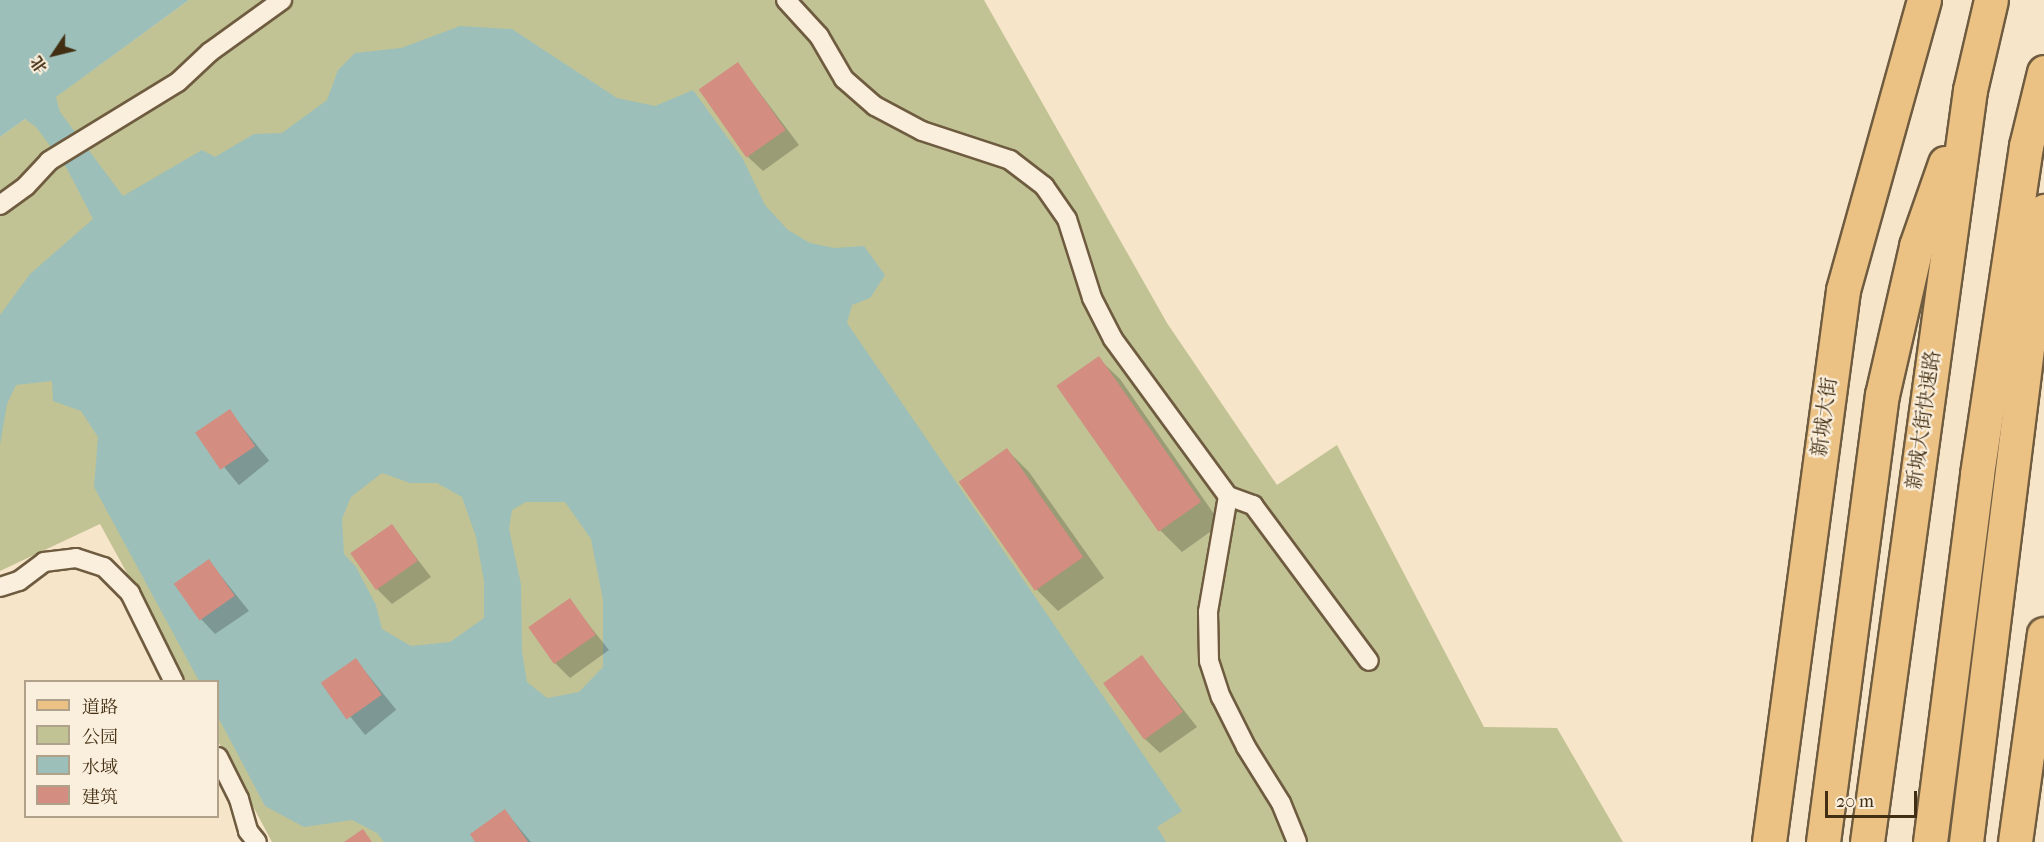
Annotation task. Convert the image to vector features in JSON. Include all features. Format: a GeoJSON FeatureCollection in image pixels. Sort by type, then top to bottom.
{"type":"FeatureCollection","features":[{"type":"Feature","properties":{"kind":"main road","name":"新城大街"},"geometry":{"type":"LineString","coordinates":[[1768,842],[1843,290],[1924,0]]}},
{"type":"Feature","properties":{"kind":"main road","name":"新城大街快速路"},"geometry":{"type":"LineString","coordinates":[[1867,842],[1970,90],[1991,0]]}},
{"type":"Feature","properties":{"kind":"main road"},"geometry":{"type":"LineString","coordinates":[[1930,842],[2005,286],[2026,146],[2044,72]]}},
{"type":"Feature","properties":{"kind":"main road"},"geometry":{"type":"LineString","coordinates":[[1823,842],[1882,395],[1916,246],[1970,90]]}},
{"type":"Feature","properties":{"kind":"main road"},"geometry":{"type":"LineString","coordinates":[[1966,842],[2044,211]]}},
{"type":"Feature","properties":{"kind":"main road"},"geometry":{"type":"LineString","coordinates":[[2015,842],[2044,634]]}},
{"type":"Feature","properties":{"kind":"lane"},"geometry":{"type":"LineString","coordinates":[[0,205],[50,161],[92,132],[178,82],[210,52],[282,0]]}},
{"type":"Feature","properties":{"kind":"lane"},"geometry":{"type":"LineString","coordinates":[[786,0],[819,36],[844,79],[874,106],[922,131],[1010,160],[1044,186],[1067,219],[1092,298],[1113,339],[1228,496],[1253,505],[1369,661]]}},
{"type":"Feature","properties":{"kind":"lane"},"geometry":{"type":"LineString","coordinates":[[1228,496],[1209,612],[1209,661],[1221,697],[1281,803],[1297,842]]}},
{"type":"Feature","properties":{"kind":"lane"},"geometry":{"type":"LineString","coordinates":[[0,587],[19,581],[44,562],[76,558],[104,567],[130,593],[174,680]]}},
{"type":"Feature","properties":{"kind":"lane"},"geometry":{"type":"LineString","coordinates":[[219,759],[239,799],[248,831],[257,842]]}},
{"type":"Feature","properties":{"kind":"green space"},"geometry":{"type":"Polygon","coordinates":[[[189,0],[984,0],[1167,323],[1277,485],[1337,445],[1484,727],[1557,728],[1623,842],[272,842],[219,743],[219,680],[185,680],[100,524],[0,571],[0,137],[189,0]]]}},
{"type":"Feature","properties":{"kind":"water"},"geometry":{"type":"Polygon","coordinates":[[[0,0],[189,0],[56,97],[60,112],[123,196],[202,150],[215,157],[254,134],[282,133],[327,100],[338,70],[355,53],[401,48],[460,26],[512,29],[617,98],[655,106],[693,90],[743,159],[765,205],[788,230],[810,243],[834,248],[864,246],[885,275],[870,298],[852,305],[847,323],[1182,811],[1157,827],[1166,842],[384,842],[377,833],[352,820],[304,827],[265,806],[219,719],[219,680],[198,680],[94,487],[98,437],[81,411],[53,401],[52,381],[16,385],[7,404],[0,445],[0,315],[30,274],[93,219],[66,167],[36,127],[25,119],[0,137],[0,0]],[[382,473],[351,497],[342,519],[344,554],[356,567],[376,605],[382,629],[411,646],[450,642],[484,618],[484,581],[476,537],[462,497],[437,483],[410,483],[382,473]],[[526,502],[512,510],[509,529],[521,584],[522,652],[527,682],[547,698],[579,692],[603,667],[603,600],[591,539],[565,502],[526,502]]]}},
{"type":"Feature","properties":{"kind":"building"},"geometry":{"type":"Polygon","coordinates":[[[738,62],[786,130],[746,158],[699,90],[738,62]]]}},
{"type":"Feature","properties":{"kind":"building"},"geometry":{"type":"Polygon","coordinates":[[[1099,356],[1201,502],[1159,532],[1056,386],[1099,356]]]}},
{"type":"Feature","properties":{"kind":"building"},"geometry":{"type":"Polygon","coordinates":[[[230,409],[255,446],[220,470],[195,432],[230,409]]]}},
{"type":"Feature","properties":{"kind":"building"},"geometry":{"type":"Polygon","coordinates":[[[1007,448],[1083,557],[1035,591],[959,482],[1007,448]]]}},
{"type":"Feature","properties":{"kind":"building"},"geometry":{"type":"Polygon","coordinates":[[[392,524],[418,561],[376,590],[350,553],[392,524]]]}},
{"type":"Feature","properties":{"kind":"building"},"geometry":{"type":"Polygon","coordinates":[[[209,559],[235,596],[200,621],[174,584],[209,559]]]}},
{"type":"Feature","properties":{"kind":"building"},"geometry":{"type":"Polygon","coordinates":[[[570,598],[596,635],[554,664],[528,627],[570,598]]]}},
{"type":"Feature","properties":{"kind":"building"},"geometry":{"type":"Polygon","coordinates":[[[1142,655],[1183,712],[1144,740],[1103,683],[1142,655]]]}},
{"type":"Feature","properties":{"kind":"building"},"geometry":{"type":"Polygon","coordinates":[[[356,658],[382,695],[347,720],[321,683],[356,658]]]}},
{"type":"Feature","properties":{"kind":"building"},"geometry":{"type":"Polygon","coordinates":[[[505,809],[528,842],[475,842],[470,834],[505,809]]]}},
{"type":"Feature","properties":{"kind":"building"},"geometry":{"type":"Polygon","coordinates":[[[363,829],[372,842],[344,842],[363,829]]]}}]}
